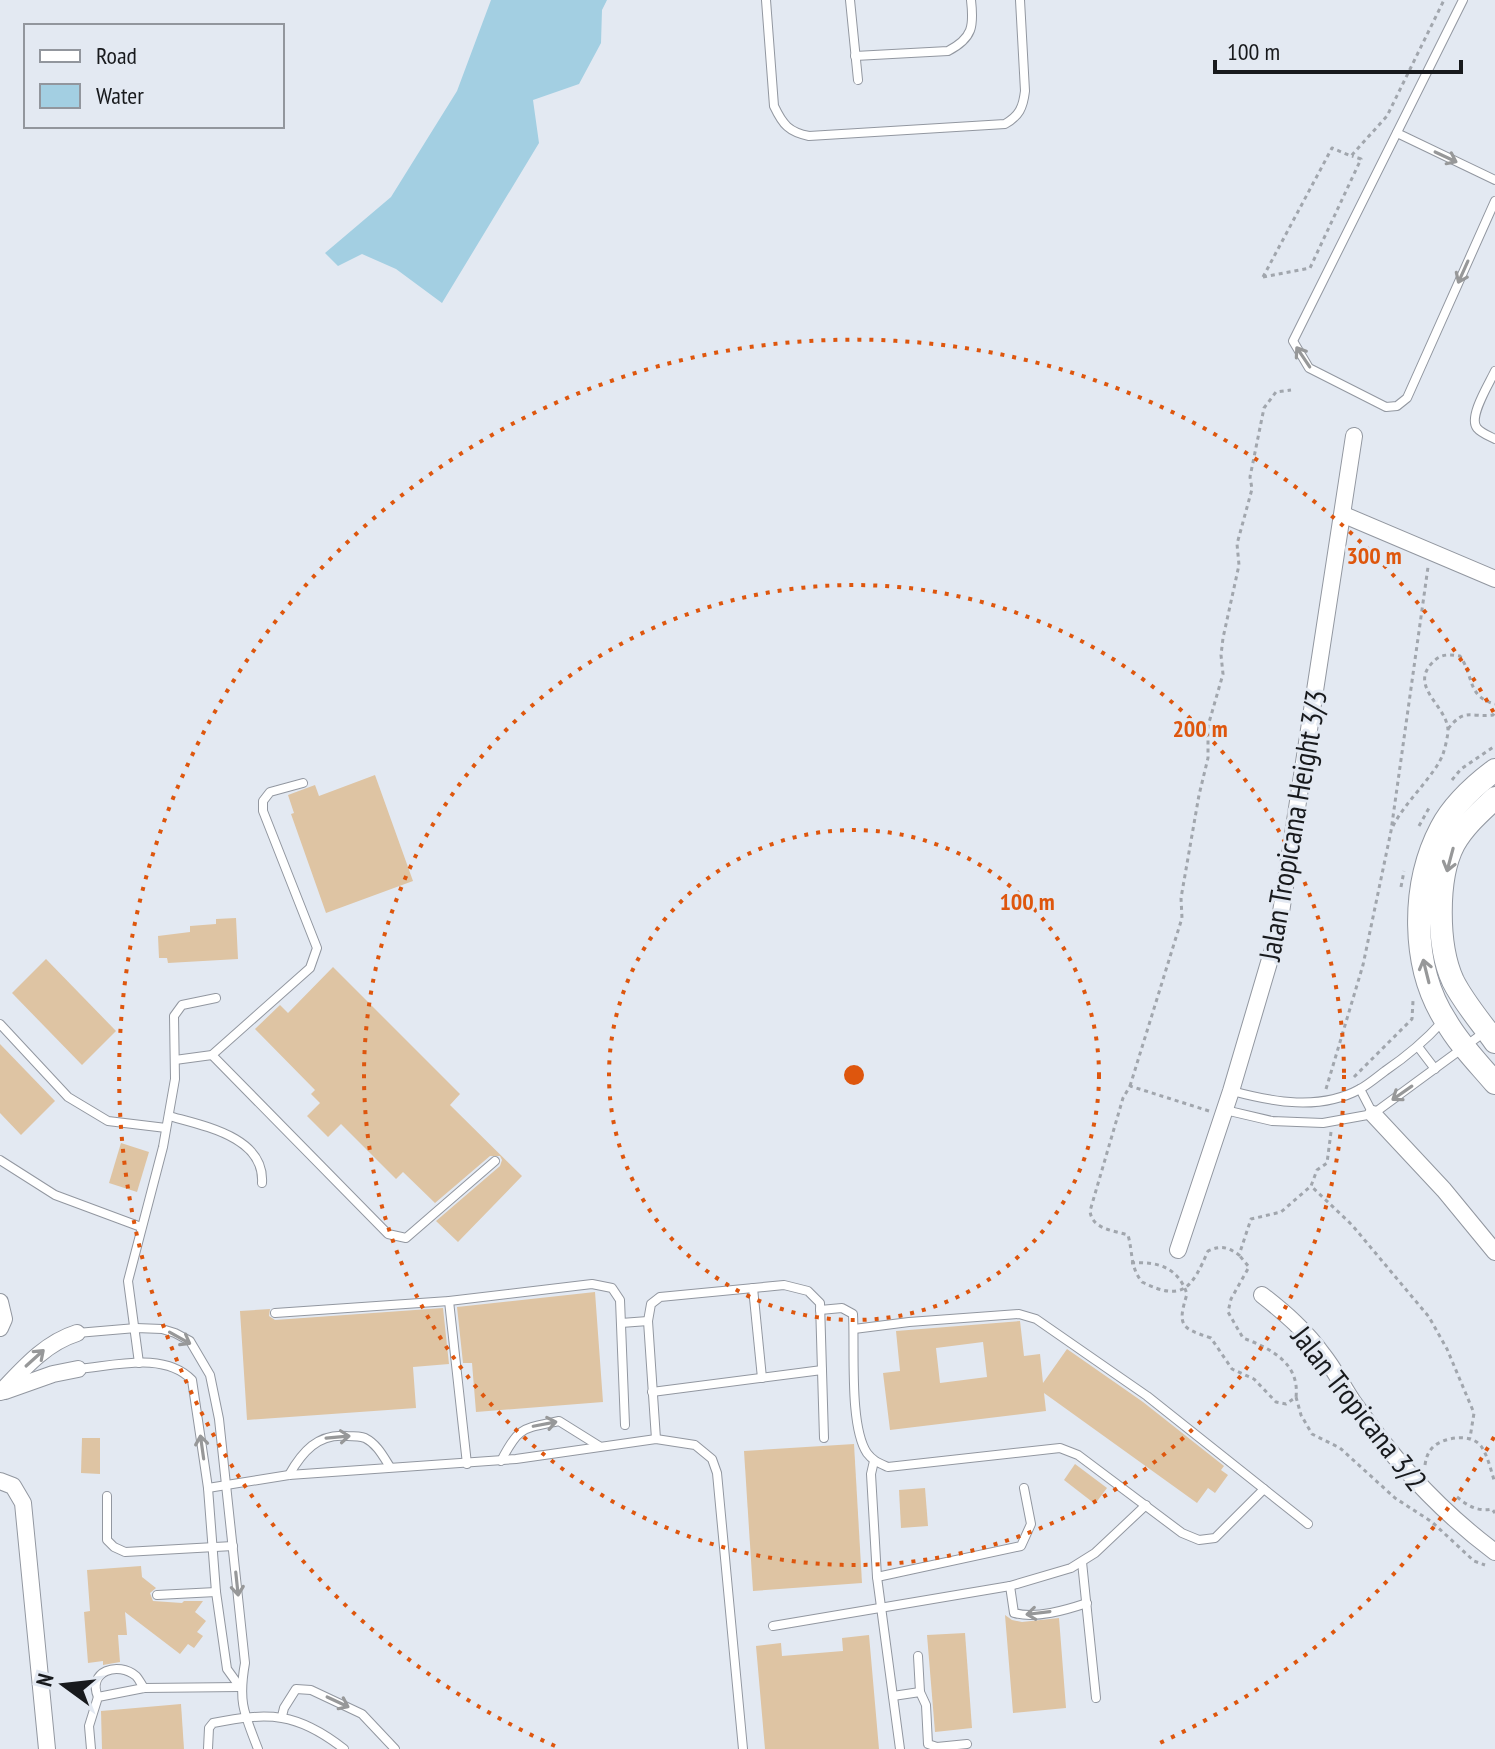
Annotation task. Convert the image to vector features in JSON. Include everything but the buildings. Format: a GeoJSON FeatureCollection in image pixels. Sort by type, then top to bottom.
{"type":"FeatureCollection","features":[{"type":"Feature","properties":{"kind":"street","name":"Jalan Tropicana Height 3/3"},"geometry":{"type":"LineString","coordinates":[[1178,1250],[1231,1091],[1278,932],[1354,436]]}},
{"type":"Feature","properties":{"kind":"street"},"geometry":{"type":"LineString","coordinates":[[1344,515],[1495,579]]}},
{"type":"Feature","properties":{"kind":"street"},"geometry":{"type":"LineString","coordinates":[[1495,770],[1474,786],[1441,827],[1426,870],[1419,914],[1424,971],[1444,1020],[1495,1083]]}},
{"type":"Feature","properties":{"kind":"street"},"geometry":{"type":"LineString","coordinates":[[1491,1036],[1453,980],[1443,947],[1439,897],[1454,844],[1495,798]]}},
{"type":"Feature","properties":{"kind":"street"},"geometry":{"type":"LineString","coordinates":[[1373,1114],[1444,1190],[1495,1252]]}},
{"type":"Feature","properties":{"kind":"street","name":"Jalan Tropicana 3/2"},"geometry":{"type":"LineString","coordinates":[[1262,1295],[1294,1320],[1324,1356],[1355,1406],[1435,1503],[1494,1551]]}},
{"type":"Feature","properties":{"kind":"street"},"geometry":{"type":"LineString","coordinates":[[0,1302],[4,1319],[0,1328]]}},
{"type":"Feature","properties":{"kind":"street"},"geometry":{"type":"LineString","coordinates":[[0,1393],[44,1350],[63,1337],[77,1333]]}},
{"type":"Feature","properties":{"kind":"street"},"geometry":{"type":"LineString","coordinates":[[0,1393],[53,1374],[78,1369]]}},
{"type":"Feature","properties":{"kind":"street"},"geometry":{"type":"LineString","coordinates":[[0,1481],[13,1486],[23,1503],[47,1749]]}},
{"type":"Feature","properties":{"kind":"lane"},"geometry":{"type":"LineString","coordinates":[[766,0],[774,106],[791,133],[809,136],[1005,124],[1017,117],[1025,91],[1020,0]]}},
{"type":"Feature","properties":{"kind":"lane"},"geometry":{"type":"LineString","coordinates":[[850,0],[858,80]]}},
{"type":"Feature","properties":{"kind":"lane"},"geometry":{"type":"LineString","coordinates":[[855,56],[948,51],[961,44],[970,33],[974,20],[971,0]]}},
{"type":"Feature","properties":{"kind":"lane"},"geometry":{"type":"LineString","coordinates":[[1463,0],[1293,341],[1309,368],[1386,407],[1397,406],[1407,398],[1495,201]]}},
{"type":"Feature","properties":{"kind":"lane"},"geometry":{"type":"LineString","coordinates":[[1397,133],[1495,180]]}},
{"type":"Feature","properties":{"kind":"lane"},"geometry":{"type":"LineString","coordinates":[[1495,371],[1474,416],[1479,431],[1495,439]]}},
{"type":"Feature","properties":{"kind":"lane"},"geometry":{"type":"LineString","coordinates":[[175,1060],[212,1055],[310,968],[317,948],[263,811],[263,801],[270,792],[303,783]]}},
{"type":"Feature","properties":{"kind":"lane"},"geometry":{"type":"LineString","coordinates":[[139,1363],[128,1281],[169,1116],[175,1079],[174,1016],[182,1005],[216,998]]}},
{"type":"Feature","properties":{"kind":"lane"},"geometry":{"type":"LineString","coordinates":[[1231,1091],[1267,1101],[1327,1100],[1360,1089],[1419,1048],[1444,1020]]}},
{"type":"Feature","properties":{"kind":"lane"},"geometry":{"type":"LineString","coordinates":[[0,1024],[68,1097],[108,1121],[166,1128]]}},
{"type":"Feature","properties":{"kind":"lane"},"geometry":{"type":"LineString","coordinates":[[1223,1113],[1297,1122],[1373,1114],[1464,1046],[1491,1036]]}},
{"type":"Feature","properties":{"kind":"lane"},"geometry":{"type":"LineString","coordinates":[[1419,1048],[1435,1069]]}},
{"type":"Feature","properties":{"kind":"lane"},"geometry":{"type":"LineString","coordinates":[[212,1055],[388,1234],[406,1238],[495,1161]]}},
{"type":"Feature","properties":{"kind":"lane"},"geometry":{"type":"LineString","coordinates":[[1360,1089],[1373,1114]]}},
{"type":"Feature","properties":{"kind":"lane"},"geometry":{"type":"LineString","coordinates":[[1297,1122],[1298,1102]]}},
{"type":"Feature","properties":{"kind":"lane"},"geometry":{"type":"LineString","coordinates":[[169,1116],[218,1130],[253,1150],[263,1171],[262,1183]]}},
{"type":"Feature","properties":{"kind":"lane"},"geometry":{"type":"LineString","coordinates":[[0,1160],[55,1195],[141,1227]]}},
{"type":"Feature","properties":{"kind":"lane"},"geometry":{"type":"LineString","coordinates":[[275,1313],[449,1301],[592,1284],[612,1288],[620,1300],[625,1425]]}},
{"type":"Feature","properties":{"kind":"lane"},"geometry":{"type":"LineString","coordinates":[[656,1439],[648,1321],[651,1304],[660,1297],[784,1285],[808,1291],[820,1303],[824,1438]]}},
{"type":"Feature","properties":{"kind":"lane"},"geometry":{"type":"LineString","coordinates":[[753,1288],[762,1378]]}},
{"type":"Feature","properties":{"kind":"lane"},"geometry":{"type":"LineString","coordinates":[[449,1301],[467,1464]]}},
{"type":"Feature","properties":{"kind":"lane"},"geometry":{"type":"LineString","coordinates":[[820,1310],[842,1308],[853,1314],[856,1414],[865,1450],[874,1461],[888,1467],[1060,1448],[1078,1455],[1182,1533],[1199,1540],[1215,1538],[1264,1489]]}},
{"type":"Feature","properties":{"kind":"lane"},"geometry":{"type":"LineString","coordinates":[[854,1329],[1019,1314],[1036,1319],[1147,1396],[1308,1524]]}},
{"type":"Feature","properties":{"kind":"lane"},"geometry":{"type":"LineString","coordinates":[[621,1323],[648,1321]]}},
{"type":"Feature","properties":{"kind":"lane"},"geometry":{"type":"LineString","coordinates":[[77,1333],[162,1329],[190,1341],[210,1375],[219,1419],[245,1663],[240,1687],[245,1716],[258,1749]]}},
{"type":"Feature","properties":{"kind":"lane"},"geometry":{"type":"LineString","coordinates":[[183,1371],[201,1359]]}},
{"type":"Feature","properties":{"kind":"lane"},"geometry":{"type":"LineString","coordinates":[[78,1369],[139,1363],[170,1366],[183,1371],[192,1380],[208,1488],[216,1592],[227,1669],[240,1687]]}},
{"type":"Feature","properties":{"kind":"lane"},"geometry":{"type":"LineString","coordinates":[[652,1392],[822,1370]]}},
{"type":"Feature","properties":{"kind":"lane"},"geometry":{"type":"LineString","coordinates":[[501,1461],[514,1436],[531,1427],[559,1421],[600,1447]]}},
{"type":"Feature","properties":{"kind":"lane"},"geometry":{"type":"LineString","coordinates":[[289,1475],[300,1455],[318,1440],[339,1435],[364,1437],[379,1449],[390,1467]]}},
{"type":"Feature","properties":{"kind":"lane"},"geometry":{"type":"LineString","coordinates":[[208,1488],[289,1475],[501,1461],[656,1439],[695,1445],[712,1459],[717,1473],[743,1749]]}},
{"type":"Feature","properties":{"kind":"lane"},"geometry":{"type":"LineString","coordinates":[[874,1461],[871,1474],[877,1577],[900,1749]]}},
{"type":"Feature","properties":{"kind":"lane"},"geometry":{"type":"LineString","coordinates":[[877,1577],[1021,1546],[1031,1524],[1024,1488]]}},
{"type":"Feature","properties":{"kind":"lane"},"geometry":{"type":"LineString","coordinates":[[107,1496],[107,1540],[125,1552],[233,1546]]}},
{"type":"Feature","properties":{"kind":"lane"},"geometry":{"type":"LineString","coordinates":[[773,1626],[1010,1586],[1071,1568],[1095,1553],[1146,1505]]}},
{"type":"Feature","properties":{"kind":"lane"},"geometry":{"type":"LineString","coordinates":[[1082,1562],[1096,1698]]}},
{"type":"Feature","properties":{"kind":"lane"},"geometry":{"type":"LineString","coordinates":[[1010,1586],[1014,1613],[1022,1615],[1069,1609],[1087,1603]]}},
{"type":"Feature","properties":{"kind":"lane"},"geometry":{"type":"LineString","coordinates":[[157,1595],[216,1592]]}},
{"type":"Feature","properties":{"kind":"lane"},"geometry":{"type":"LineString","coordinates":[[918,1656],[920,1692],[926,1705],[928,1744],[937,1747],[967,1744]]}},
{"type":"Feature","properties":{"kind":"lane"},"geometry":{"type":"LineString","coordinates":[[91,1749],[89,1726],[98,1697],[95,1689],[97,1679],[103,1671],[120,1669],[135,1675],[144,1688]]}},
{"type":"Feature","properties":{"kind":"lane"},"geometry":{"type":"LineString","coordinates":[[98,1697],[144,1688],[240,1687]]}},
{"type":"Feature","properties":{"kind":"lane"},"geometry":{"type":"LineString","coordinates":[[282,1716],[296,1689],[311,1690],[362,1714],[395,1749]]}},
{"type":"Feature","properties":{"kind":"lane"},"geometry":{"type":"LineString","coordinates":[[893,1696],[920,1692]]}},
{"type":"Feature","properties":{"kind":"lane"},"geometry":{"type":"LineString","coordinates":[[208,1749],[209,1728],[213,1723],[245,1716],[282,1716],[313,1729],[344,1749]]}},
{"type":"Feature","properties":{"kind":"path"},"geometry":{"type":"LineString","coordinates":[[1351,156],[1387,116],[1444,0]]}},
{"type":"Feature","properties":{"kind":"path"},"geometry":{"type":"LineString","coordinates":[[1332,148],[1351,156],[1361,159],[1310,268],[1263,277],[1332,148]]}},
{"type":"Feature","properties":{"kind":"path"},"geometry":{"type":"LineString","coordinates":[[1291,390],[1276,392],[1264,408],[1250,477],[1252,489],[1237,544],[1239,565],[1223,638],[1223,674],[1208,726],[1208,758],[1184,883],[1182,918],[1130,1086],[1123,1098],[1090,1211],[1091,1219],[1098,1225],[1128,1235],[1131,1263],[1142,1282],[1153,1288],[1174,1292],[1185,1288],[1195,1280],[1208,1251],[1219,1246],[1230,1248],[1239,1255],[1249,1267],[1231,1299],[1228,1312],[1243,1338],[1264,1346],[1286,1361],[1293,1372],[1301,1415],[1312,1434],[1340,1448],[1378,1485],[1432,1522],[1474,1561],[1486,1566],[1494,1551]]}},
{"type":"Feature","properties":{"kind":"path"},"geometry":{"type":"LineString","coordinates":[[1327,1100],[1325,1091],[1363,965],[1391,831],[1430,552]]}},
{"type":"Feature","properties":{"kind":"path"},"geometry":{"type":"LineString","coordinates":[[1448,729],[1441,710],[1429,697],[1424,680],[1427,668],[1437,658],[1448,654],[1460,656],[1469,669],[1472,688],[1482,701],[1495,704]]}},
{"type":"Feature","properties":{"kind":"path"},"geometry":{"type":"LineString","coordinates":[[1412,679],[1424,680]]}},
{"type":"Feature","properties":{"kind":"path"},"geometry":{"type":"LineString","coordinates":[[1391,831],[1402,809],[1442,757],[1448,729],[1458,716],[1467,713],[1482,717],[1495,712]]}},
{"type":"Feature","properties":{"kind":"path"},"geometry":{"type":"LineString","coordinates":[[1130,1086],[1223,1113]]}},
{"type":"Feature","properties":{"kind":"path"},"geometry":{"type":"LineString","coordinates":[[1239,1255],[1251,1219],[1281,1212],[1311,1186],[1317,1170],[1327,1163],[1330,1152],[1329,1121]]}},
{"type":"Feature","properties":{"kind":"path"},"geometry":{"type":"LineString","coordinates":[[1311,1186],[1352,1225],[1429,1317],[1447,1349],[1474,1413],[1470,1438]]}},
{"type":"Feature","properties":{"kind":"path"},"geometry":{"type":"LineString","coordinates":[[1131,1263],[1153,1262],[1167,1267],[1178,1276],[1187,1294],[1180,1315],[1184,1327],[1211,1338],[1232,1369],[1254,1379],[1276,1402],[1286,1404],[1296,1397]]}},
{"type":"Feature","properties":{"kind":"path"},"geometry":{"type":"LineString","coordinates":[[1417,1461],[1424,1469],[1431,1449],[1450,1440],[1470,1438],[1480,1444],[1495,1483]]}},
{"type":"Feature","properties":{"kind":"path"},"geometry":{"type":"LineString","coordinates":[[1457,1497],[1468,1506],[1484,1511],[1494,1509]]}},
{"type":"Feature","properties":{"kind":"water"},"geometry":{"type":"Polygon","coordinates":[[[491,0],[607,0],[602,10],[601,43],[579,84],[533,100],[539,143],[442,303],[396,269],[362,254],[338,266],[325,253],[391,197],[457,91],[491,0]]]}}]}
